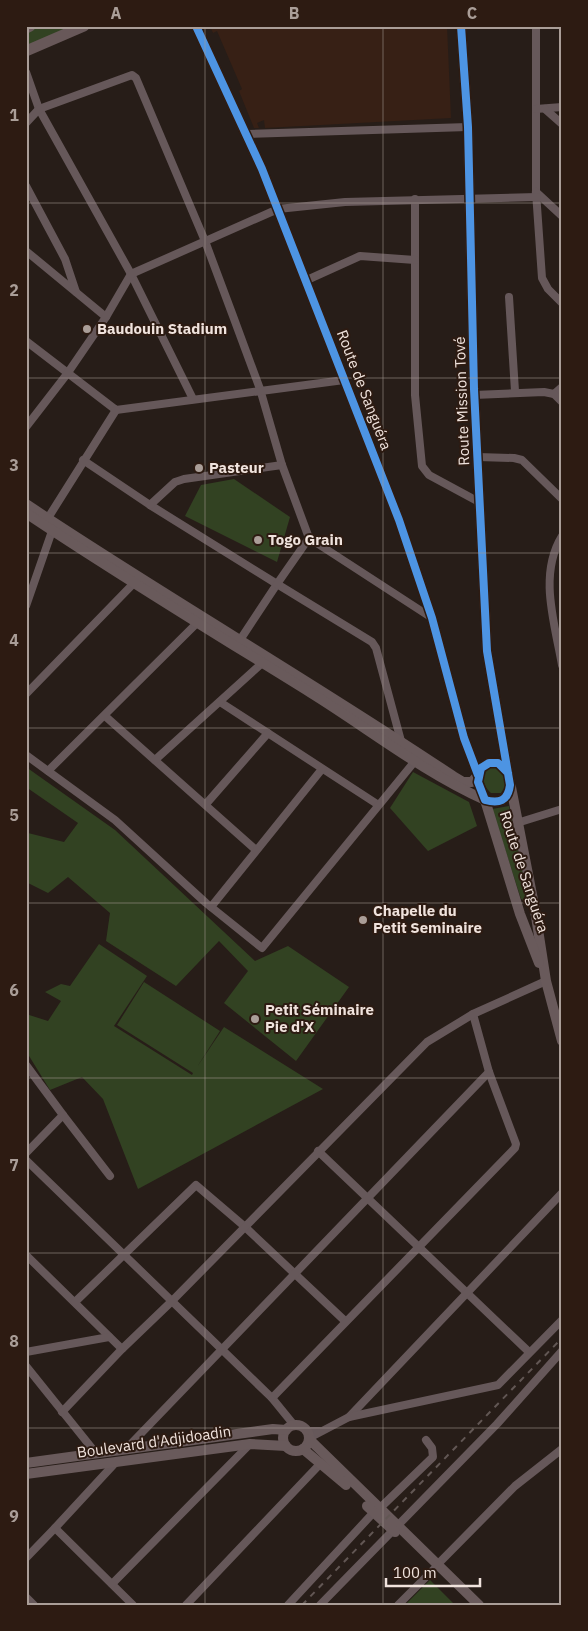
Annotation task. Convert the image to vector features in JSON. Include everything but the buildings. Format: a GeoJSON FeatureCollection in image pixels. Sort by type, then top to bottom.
{"type":"FeatureCollection","features":[{"type":"Feature","properties":{"kind":"main road"},"geometry":{"type":"LineString","coordinates":[[26,28],[30,26]]}},
{"type":"Feature","properties":{"kind":"main road"},"geometry":{"type":"LineString","coordinates":[[26,51],[84,26]]}},
{"type":"Feature","properties":{"kind":"street","name":"Route de Sanguéra"},"geometry":{"type":"LineString","coordinates":[[196,26],[247,134],[278,209],[399,520],[432,618],[464,738],[478,775]]}},
{"type":"Feature","properties":{"kind":"street","name":"Route Mission Tové"},"geometry":{"type":"LineString","coordinates":[[461,26],[468,127],[474,395],[486,651],[508,773]]}},
{"type":"Feature","properties":{"kind":"street"},"geometry":{"type":"LineString","coordinates":[[536,26],[536,194],[542,278],[548,289],[562,303]]}},
{"type":"Feature","properties":{"kind":"street"},"geometry":{"type":"LineString","coordinates":[[26,72],[39,109],[131,274],[193,399]]}},
{"type":"Feature","properties":{"kind":"street"},"geometry":{"type":"LineString","coordinates":[[26,123],[39,109],[134,76],[205,242],[260,389],[282,466],[309,538],[432,618]]}},
{"type":"Feature","properties":{"kind":"street"},"geometry":{"type":"LineString","coordinates":[[536,109],[562,108]]}},
{"type":"Feature","properties":{"kind":"street"},"geometry":{"type":"LineString","coordinates":[[545,109],[562,124]]}},
{"type":"Feature","properties":{"kind":"street"},"geometry":{"type":"LineString","coordinates":[[247,134],[468,127]]}},
{"type":"Feature","properties":{"kind":"street"},"geometry":{"type":"LineString","coordinates":[[26,186],[65,259],[76,292]]}},
{"type":"Feature","properties":{"kind":"street"},"geometry":{"type":"LineString","coordinates":[[27,425],[67,374],[106,317],[131,274],[278,209],[325,203],[536,194],[562,216]]}},
{"type":"Feature","properties":{"kind":"street"},"geometry":{"type":"LineString","coordinates":[[415,199],[415,395],[422,466],[429,475],[479,502]]}},
{"type":"Feature","properties":{"kind":"street"},"geometry":{"type":"LineString","coordinates":[[26,251],[106,317]]}},
{"type":"Feature","properties":{"kind":"street"},"geometry":{"type":"LineString","coordinates":[[307,280],[360,256],[415,260]]}},
{"type":"Feature","properties":{"kind":"street"},"geometry":{"type":"LineString","coordinates":[[509,297],[515,391]]}},
{"type":"Feature","properties":{"kind":"street"},"geometry":{"type":"LineString","coordinates":[[26,341],[116,410],[260,389],[344,380]]}},
{"type":"Feature","properties":{"kind":"street"},"geometry":{"type":"LineString","coordinates":[[554,394],[562,387]]}},
{"type":"Feature","properties":{"kind":"street"},"geometry":{"type":"LineString","coordinates":[[474,395],[515,391],[544,392],[554,394],[562,402]]}},
{"type":"Feature","properties":{"kind":"street"},"geometry":{"type":"LineString","coordinates":[[48,518],[116,410]]}},
{"type":"Feature","properties":{"kind":"street"},"geometry":{"type":"LineString","coordinates":[[478,457],[522,460],[562,499]]}},
{"type":"Feature","properties":{"kind":"street"},"geometry":{"type":"LineString","coordinates":[[83,460],[150,505],[372,642],[376,648],[401,742]]}},
{"type":"Feature","properties":{"kind":"street"},"geometry":{"type":"LineString","coordinates":[[150,505],[175,482],[184,479],[282,466]]}},
{"type":"Feature","properties":{"kind":"street"},"geometry":{"type":"LineString","coordinates":[[26,504],[196,624],[237,644],[261,664],[448,782],[494,803],[502,801],[508,794],[510,785]]}},
{"type":"Feature","properties":{"kind":"street"},"geometry":{"type":"LineString","coordinates":[[26,514],[401,742],[463,782],[472,782],[489,763]]}},
{"type":"Feature","properties":{"kind":"street"},"geometry":{"type":"LineString","coordinates":[[26,606],[52,531]]}},
{"type":"Feature","properties":{"kind":"street"},"geometry":{"type":"LineString","coordinates":[[562,536],[551,567],[550,588],[555,630],[562,665]]}},
{"type":"Feature","properties":{"kind":"street"},"geometry":{"type":"LineString","coordinates":[[237,644],[309,538]]}},
{"type":"Feature","properties":{"kind":"street"},"geometry":{"type":"LineString","coordinates":[[26,694],[136,580]]}},
{"type":"Feature","properties":{"kind":"street"},"geometry":{"type":"LineString","coordinates":[[48,771],[196,624]]}},
{"type":"Feature","properties":{"kind":"street"},"geometry":{"type":"LineString","coordinates":[[555,630],[562,624]]}},
{"type":"Feature","properties":{"kind":"street"},"geometry":{"type":"LineString","coordinates":[[154,760],[261,664]]}},
{"type":"Feature","properties":{"kind":"street"},"geometry":{"type":"LineString","coordinates":[[220,702],[377,804]]}},
{"type":"Feature","properties":{"kind":"street"},"geometry":{"type":"LineString","coordinates":[[105,716],[256,850]]}},
{"type":"Feature","properties":{"kind":"street"},"geometry":{"type":"LineString","coordinates":[[464,738],[481,767],[489,763],[495,763],[501,729]]}},
{"type":"Feature","properties":{"kind":"street"},"geometry":{"type":"LineString","coordinates":[[206,804],[268,733]]}},
{"type":"Feature","properties":{"kind":"street"},"geometry":{"type":"LineString","coordinates":[[26,754],[115,820],[211,908],[258,946],[265,947],[377,804],[415,761]]}},
{"type":"Feature","properties":{"kind":"street"},"geometry":{"type":"LineString","coordinates":[[489,763],[502,765],[508,773],[535,910],[546,981],[562,1041]]}},
{"type":"Feature","properties":{"kind":"street"},"geometry":{"type":"LineString","coordinates":[[211,908],[322,769]]}},
{"type":"Feature","properties":{"kind":"street"},"geometry":{"type":"LineString","coordinates":[[478,775],[485,800]]}},
{"type":"Feature","properties":{"kind":"street","name":"Route de Sanguéra"},"geometry":{"type":"LineString","coordinates":[[485,800],[520,914],[546,981]]}},
{"type":"Feature","properties":{"kind":"street"},"geometry":{"type":"LineString","coordinates":[[517,823],[562,809]]}},
{"type":"Feature","properties":{"kind":"street"},"geometry":{"type":"LineString","coordinates":[[520,914],[535,910]]}},
{"type":"Feature","properties":{"kind":"street"},"geometry":{"type":"LineString","coordinates":[[62,1412],[122,1349],[172,1301],[427,1042],[473,1014],[546,981]]}},
{"type":"Feature","properties":{"kind":"street"},"geometry":{"type":"LineString","coordinates":[[272,1398],[515,1148],[516,1144],[489,1072],[473,1014]]}},
{"type":"Feature","properties":{"kind":"street"},"geometry":{"type":"LineString","coordinates":[[26,1065],[110,1176]]}},
{"type":"Feature","properties":{"kind":"street"},"geometry":{"type":"LineString","coordinates":[[126,1448],[489,1072]]}},
{"type":"Feature","properties":{"kind":"street"},"geometry":{"type":"LineString","coordinates":[[26,1153],[64,1115]]}},
{"type":"Feature","properties":{"kind":"street"},"geometry":{"type":"LineString","coordinates":[[318,1151],[366,1199],[529,1352]]}},
{"type":"Feature","properties":{"kind":"street"},"geometry":{"type":"LineString","coordinates":[[26,1160],[272,1398],[282,1412],[289,1428]]}},
{"type":"Feature","properties":{"kind":"street"},"geometry":{"type":"LineString","coordinates":[[75,1302],[194,1186],[198,1186],[244,1226],[345,1321]]}},
{"type":"Feature","properties":{"kind":"street"},"geometry":{"type":"LineString","coordinates":[[349,1417],[562,1193]]}},
{"type":"Feature","properties":{"kind":"street"},"geometry":{"type":"LineString","coordinates":[[26,1255],[122,1349]]}},
{"type":"Feature","properties":{"kind":"street"},"geometry":{"type":"LineString","coordinates":[[308,1436],[324,1431],[349,1417],[494,1386],[562,1320]]}},
{"type":"Feature","properties":{"kind":"street"},"geometry":{"type":"LineString","coordinates":[[26,1352],[109,1337]]}},
{"type":"Feature","properties":{"kind":"street"},"geometry":{"type":"LineString","coordinates":[[320,1605],[394,1527],[497,1424],[562,1351]]}},
{"type":"Feature","properties":{"kind":"street"},"geometry":{"type":"LineString","coordinates":[[26,1366],[96,1452]]}},
{"type":"Feature","properties":{"kind":"street"},"geometry":{"type":"LineString","coordinates":[[289,1428],[299,1426],[394,1527],[479,1605]]}},
{"type":"Feature","properties":{"kind":"street"},"geometry":{"type":"LineString","coordinates":[[289,1428],[283,1440],[286,1446],[297,1451],[303,1449]]}},
{"type":"Feature","properties":{"kind":"street","name":"Boulevard d'Adjidoadin"},"geometry":{"type":"LineString","coordinates":[[26,1463],[126,1448],[289,1428]]}},
{"type":"Feature","properties":{"kind":"street"},"geometry":{"type":"LineString","coordinates":[[303,1449],[308,1436]]}},
{"type":"Feature","properties":{"kind":"street"},"geometry":{"type":"LineString","coordinates":[[288,1605],[377,1510],[433,1457],[432,1448],[426,1440]]}},
{"type":"Feature","properties":{"kind":"street"},"geometry":{"type":"LineString","coordinates":[[112,1584],[250,1444]]}},
{"type":"Feature","properties":{"kind":"street","name":"Boulevard d'Adjidoadin"},"geometry":{"type":"LineString","coordinates":[[26,1474],[250,1444],[286,1446]]}},
{"type":"Feature","properties":{"kind":"street"},"geometry":{"type":"LineString","coordinates":[[303,1449],[377,1510]]}},
{"type":"Feature","properties":{"kind":"street"},"geometry":{"type":"LineString","coordinates":[[398,1605],[515,1486],[562,1450]]}},
{"type":"Feature","properties":{"kind":"street"},"geometry":{"type":"LineString","coordinates":[[26,1558],[116,1462]]}},
{"type":"Feature","properties":{"kind":"street"},"geometry":{"type":"LineString","coordinates":[[186,1605],[321,1463]]}},
{"type":"Feature","properties":{"kind":"street"},"geometry":{"type":"LineString","coordinates":[[55,1528],[133,1605]]}},
{"type":"Feature","properties":{"kind":"street"},"geometry":{"type":"LineString","coordinates":[[436,1566],[470,1605]]}},
{"type":"Feature","properties":{"kind":"street"},"geometry":{"type":"LineString","coordinates":[[26,1597],[34,1605]]}},
{"type":"Feature","properties":{"kind":"shaded area"},"geometry":{"type":"Polygon","coordinates":[[[210,26],[447,26],[451,118],[265,128],[264,120],[257,123],[259,128],[254,128],[239,91],[242,89],[217,31],[213,33],[210,26]]]}},
{"type":"Feature","properties":{"kind":"green space"},"geometry":{"type":"Polygon","coordinates":[[[40,26],[73,26],[26,46],[26,32],[40,26]]]}},
{"type":"Feature","properties":{"kind":"green space","name":"Togo Grain"},"geometry":{"type":"Polygon","coordinates":[[[234,479],[290,517],[277,562],[185,516],[201,485],[234,479]]]}},
{"type":"Feature","properties":{"kind":"green space"},"geometry":{"type":"Polygon","coordinates":[[[26,767],[115,830],[255,961],[288,946],[349,987],[296,1061],[224,1003],[248,971],[219,941],[176,986],[106,941],[110,913],[68,877],[48,893],[26,882],[26,835],[28,833],[64,842],[78,823],[26,787],[26,767]]]}},
{"type":"Feature","properties":{"kind":"green space"},"geometry":{"type":"Polygon","coordinates":[[[490,768],[496,768],[503,774],[506,785],[501,793],[491,793],[486,787],[484,777],[490,768]]]}},
{"type":"Feature","properties":{"kind":"green space"},"geometry":{"type":"Polygon","coordinates":[[[413,772],[469,802],[477,826],[428,851],[390,808],[413,772]]]}},
{"type":"Feature","properties":{"kind":"green space"},"geometry":{"type":"Polygon","coordinates":[[[509,806],[528,896],[525,901],[521,899],[492,809],[509,806]]]}},
{"type":"Feature","properties":{"kind":"green space"},"geometry":{"type":"Polygon","coordinates":[[[99,944],[147,976],[114,1026],[192,1075],[193,1073],[117,1025],[144,982],[220,1031],[197,1067],[224,1027],[323,1089],[138,1189],[103,1099],[82,1077],[50,1090],[26,1051],[26,1014],[48,1021],[61,1001],[45,992],[61,984],[70,986],[99,944]]]}},
{"type":"Feature","properties":{"kind":"green space"},"geometry":{"type":"Polygon","coordinates":[[[430,1580],[455,1605],[405,1605],[430,1580]]]}},
{"type":"Feature","properties":{"kind":"railway"},"geometry":{"type":"LineString","coordinates":[[302,1605],[562,1338]]}},
{"type":"Feature","properties":{"kind":"cycle path"},"geometry":{"type":"LineString","coordinates":[[196,26],[262,169],[399,520],[432,618],[464,738],[478,775]]}},
{"type":"Feature","properties":{"kind":"cycle path"},"geometry":{"type":"LineString","coordinates":[[461,26],[468,127],[474,389],[487,651],[510,785],[507,795],[502,800],[495,802],[485,800],[478,782],[481,768],[489,763],[498,763],[508,773]]}},
{"type":"Feature","properties":{"kind":"place","name":"Baudouin Stadium"},"geometry":{"type":"Point","coordinates":[87,329]}},
{"type":"Feature","properties":{"kind":"place","name":"Pasteur"},"geometry":{"type":"Point","coordinates":[199,468]}},
{"type":"Feature","properties":{"kind":"place","name":"Togo Grain"},"geometry":{"type":"Point","coordinates":[258,540]}},
{"type":"Feature","properties":{"kind":"place","name":"Chapelle du Petit Seminaire"},"geometry":{"type":"Point","coordinates":[363,920]}},
{"type":"Feature","properties":{"kind":"place","name":"Petit Séminaire Pie d'X"},"geometry":{"type":"Point","coordinates":[255,1019]}}]}
